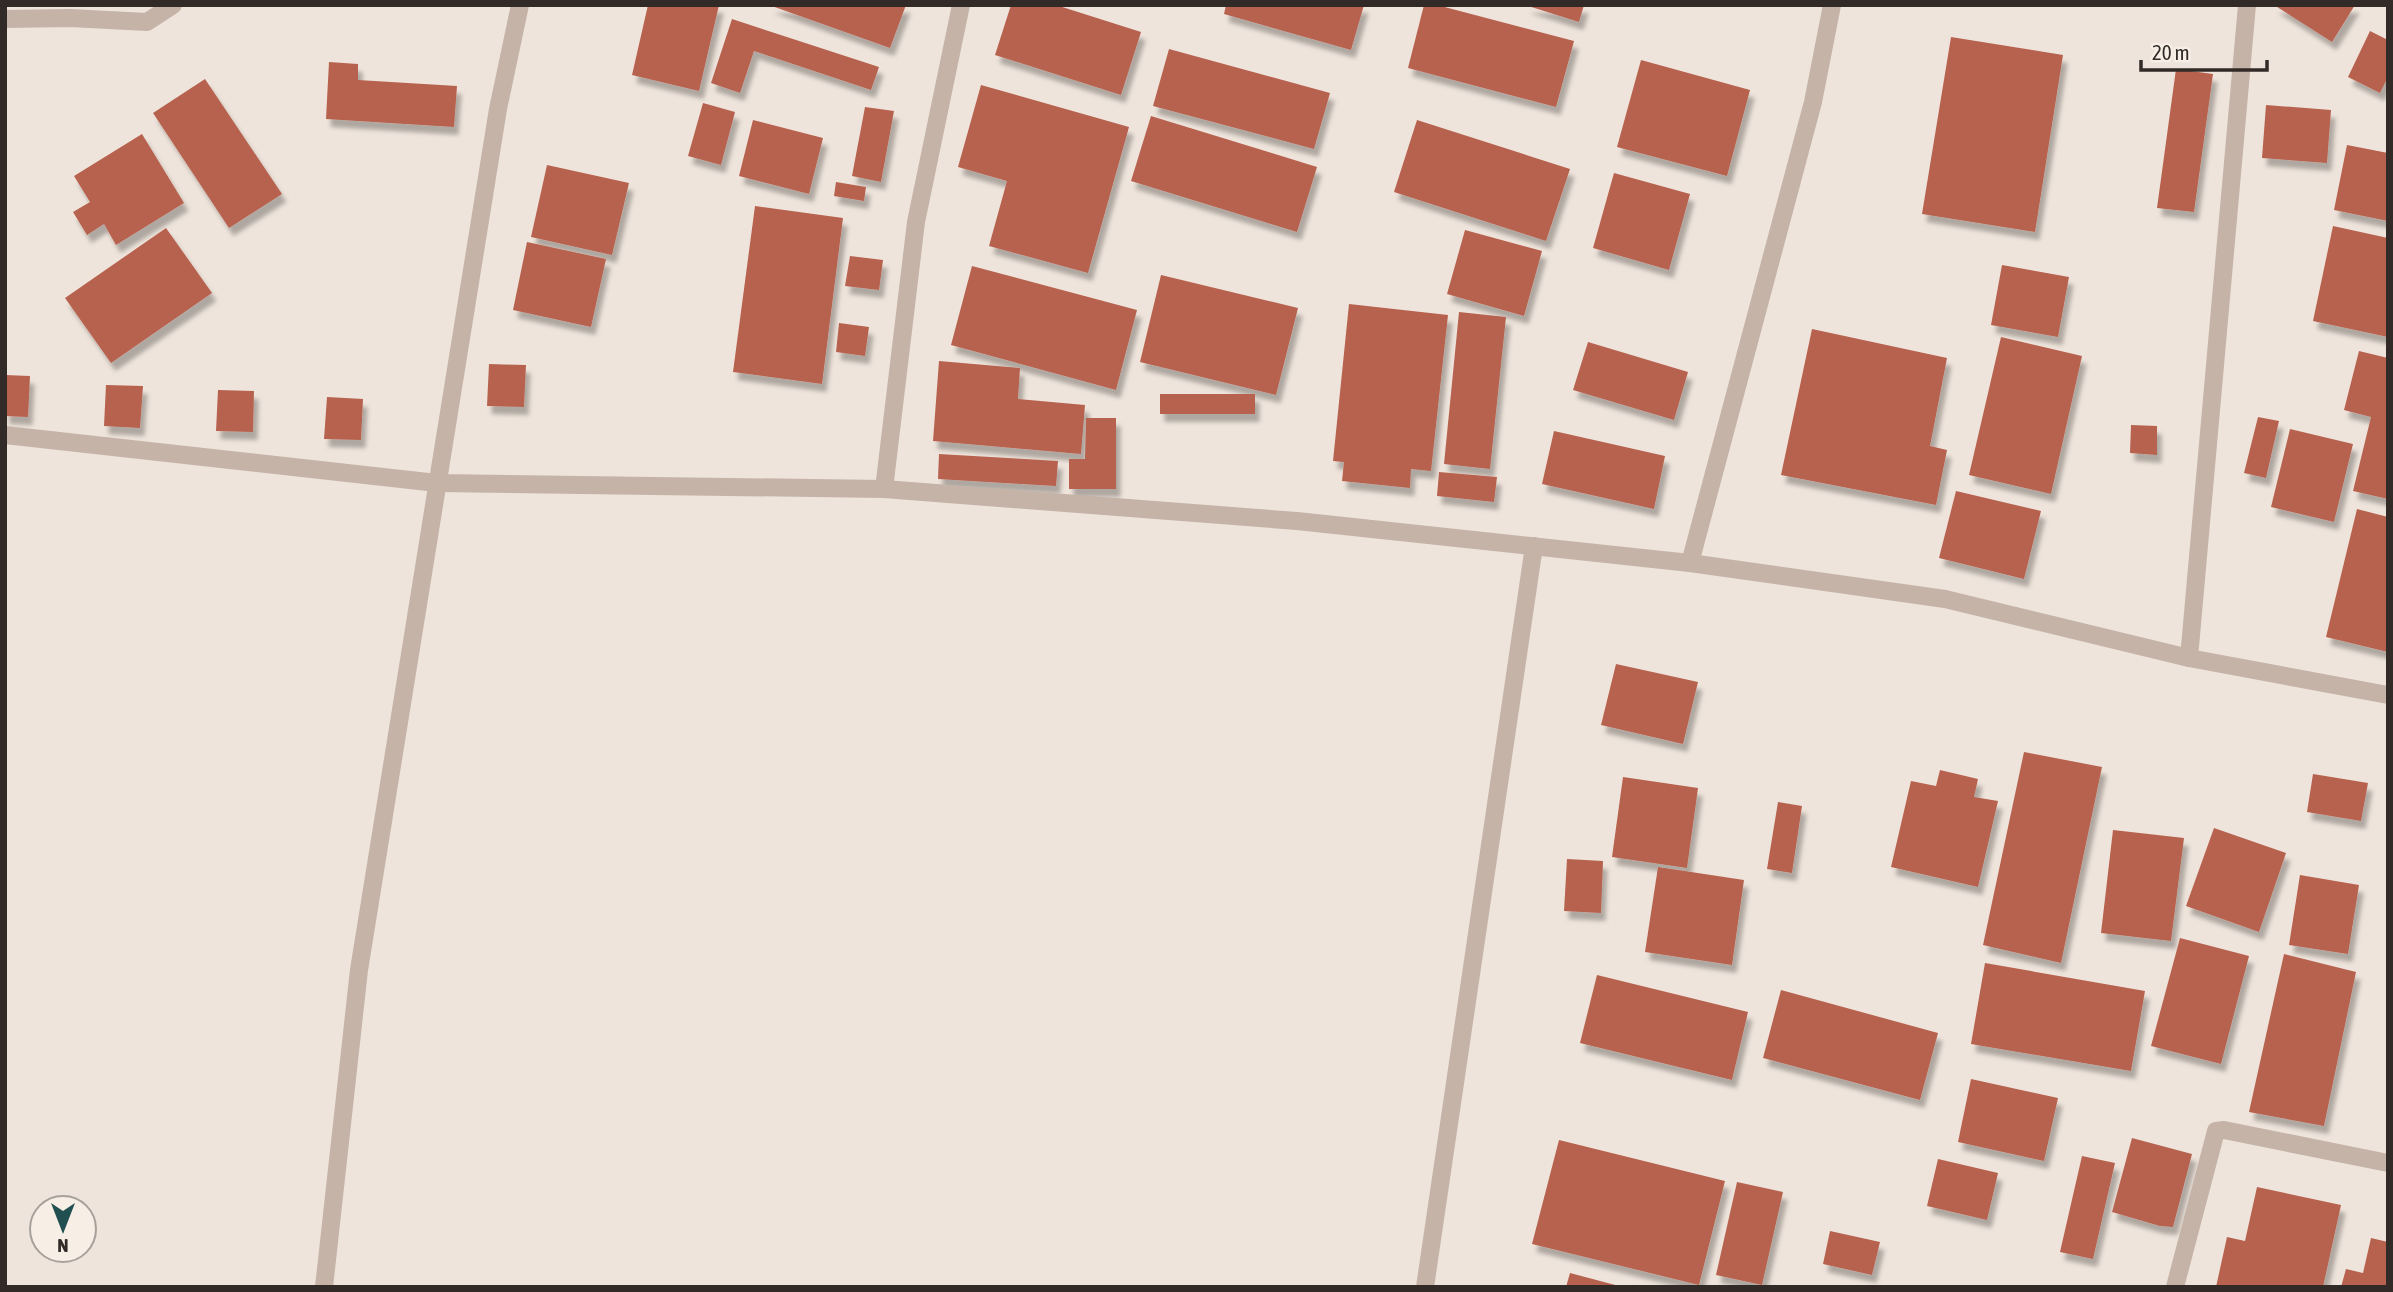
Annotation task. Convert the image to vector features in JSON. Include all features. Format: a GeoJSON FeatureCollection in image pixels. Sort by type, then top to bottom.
{"type":"FeatureCollection","features":[{"type":"Feature","properties":{"kind":"street"},"geometry":{"type":"LineString","coordinates":[[5,19],[70,18],[147,22],[173,5]]}},
{"type":"Feature","properties":{"kind":"street"},"geometry":{"type":"LineString","coordinates":[[324,1287],[359,970],[498,109],[520,5]]}},
{"type":"Feature","properties":{"kind":"street"},"geometry":{"type":"LineString","coordinates":[[884,489],[916,222],[961,5]]}},
{"type":"Feature","properties":{"kind":"street"},"geometry":{"type":"LineString","coordinates":[[1690,563],[1813,102],[1832,5]]}},
{"type":"Feature","properties":{"kind":"street"},"geometry":{"type":"LineString","coordinates":[[2189,658],[2247,5]]}},
{"type":"Feature","properties":{"kind":"street"},"geometry":{"type":"LineString","coordinates":[[5,435],[438,483],[884,489],[1297,521],[1690,563],[1945,599],[2189,658],[2388,695]]}},
{"type":"Feature","properties":{"kind":"street"},"geometry":{"type":"LineString","coordinates":[[1425,1287],[1534,546]]}},
{"type":"Feature","properties":{"kind":"street"},"geometry":{"type":"LineString","coordinates":[[2175,1287],[2216,1131],[2224,1130],[2388,1163]]}},
{"type":"Feature","properties":{"kind":"building"},"geometry":{"type":"Polygon","coordinates":[[[648,5],[719,5],[699,91],[632,75],[648,5]]]}},
{"type":"Feature","properties":{"kind":"building"},"geometry":{"type":"Polygon","coordinates":[[[769,5],[906,5],[890,48],[769,5]]]}},
{"type":"Feature","properties":{"kind":"building"},"geometry":{"type":"Polygon","coordinates":[[[1011,5],[1056,5],[1141,32],[1121,95],[995,55],[1011,5]]]}},
{"type":"Feature","properties":{"kind":"building"},"geometry":{"type":"Polygon","coordinates":[[[1226,5],[1364,5],[1351,50],[1224,14],[1226,5]]]}},
{"type":"Feature","properties":{"kind":"building"},"geometry":{"type":"Polygon","coordinates":[[[1424,5],[1437,5],[1574,41],[1556,107],[1408,68],[1424,5]]]}},
{"type":"Feature","properties":{"kind":"building"},"geometry":{"type":"Polygon","coordinates":[[[1525,5],[1584,5],[1579,22],[1525,5]]]}},
{"type":"Feature","properties":{"kind":"building"},"geometry":{"type":"Polygon","coordinates":[[[2274,5],[2355,5],[2332,42],[2274,5]]]}},
{"type":"Feature","properties":{"kind":"building"},"geometry":{"type":"Polygon","coordinates":[[[732,19],[879,67],[871,90],[754,51],[740,93],[711,83],[732,19]]]}},
{"type":"Feature","properties":{"kind":"building"},"geometry":{"type":"Polygon","coordinates":[[[2370,31],[2388,40],[2388,77],[2380,93],[2348,77],[2370,31]]]}},
{"type":"Feature","properties":{"kind":"building"},"geometry":{"type":"Polygon","coordinates":[[[1951,37],[2063,55],[2035,232],[1922,214],[1951,37]]]}},
{"type":"Feature","properties":{"kind":"building"},"geometry":{"type":"Polygon","coordinates":[[[1169,49],[1330,93],[1314,149],[1153,106],[1169,49]]]}},
{"type":"Feature","properties":{"kind":"building"},"geometry":{"type":"Polygon","coordinates":[[[1641,60],[1750,90],[1727,176],[1617,147],[1641,60]]]}},
{"type":"Feature","properties":{"kind":"building"},"geometry":{"type":"Polygon","coordinates":[[[329,62],[358,64],[358,80],[457,86],[454,127],[326,119],[329,62]]]}},
{"type":"Feature","properties":{"kind":"building"},"geometry":{"type":"Polygon","coordinates":[[[2176,69],[2213,74],[2194,212],[2157,208],[2176,69]]]}},
{"type":"Feature","properties":{"kind":"building"},"geometry":{"type":"Polygon","coordinates":[[[205,79],[282,194],[229,228],[153,113],[205,79]]]}},
{"type":"Feature","properties":{"kind":"building"},"geometry":{"type":"Polygon","coordinates":[[[981,85],[1129,127],[1088,273],[989,246],[1007,181],[958,167],[981,85]]]}},
{"type":"Feature","properties":{"kind":"building"},"geometry":{"type":"Polygon","coordinates":[[[703,103],[735,112],[721,165],[688,156],[703,103]]]}},
{"type":"Feature","properties":{"kind":"building"},"geometry":{"type":"Polygon","coordinates":[[[2266,105],[2331,110],[2327,163],[2262,158],[2266,105]]]}},
{"type":"Feature","properties":{"kind":"building"},"geometry":{"type":"Polygon","coordinates":[[[865,107],[894,111],[881,182],[852,176],[865,107]]]}},
{"type":"Feature","properties":{"kind":"building"},"geometry":{"type":"Polygon","coordinates":[[[1151,116],[1317,167],[1297,232],[1131,181],[1151,116]]]}},
{"type":"Feature","properties":{"kind":"building"},"geometry":{"type":"Polygon","coordinates":[[[753,120],[823,138],[809,194],[739,176],[753,120]]]}},
{"type":"Feature","properties":{"kind":"building"},"geometry":{"type":"Polygon","coordinates":[[[1417,120],[1570,169],[1546,241],[1394,192],[1417,120]]]}},
{"type":"Feature","properties":{"kind":"building"},"geometry":{"type":"Polygon","coordinates":[[[142,134],[184,203],[116,245],[104,224],[87,235],[73,212],[90,202],[74,176],[142,134]]]}},
{"type":"Feature","properties":{"kind":"building"},"geometry":{"type":"Polygon","coordinates":[[[2347,145],[2388,153],[2388,221],[2334,210],[2347,145]]]}},
{"type":"Feature","properties":{"kind":"building"},"geometry":{"type":"Polygon","coordinates":[[[547,165],[629,183],[612,255],[531,237],[547,165]]]}},
{"type":"Feature","properties":{"kind":"building"},"geometry":{"type":"Polygon","coordinates":[[[1614,173],[1690,194],[1669,270],[1593,248],[1614,173]]]}},
{"type":"Feature","properties":{"kind":"building"},"geometry":{"type":"Polygon","coordinates":[[[836,182],[866,187],[864,201],[834,196],[836,182]]]}},
{"type":"Feature","properties":{"kind":"building"},"geometry":{"type":"Polygon","coordinates":[[[755,206],[843,218],[822,384],[733,372],[755,206]]]}},
{"type":"Feature","properties":{"kind":"building"},"geometry":{"type":"Polygon","coordinates":[[[2333,226],[2388,238],[2388,337],[2313,321],[2333,226]]]}},
{"type":"Feature","properties":{"kind":"building"},"geometry":{"type":"Polygon","coordinates":[[[166,228],[212,293],[111,363],[65,298],[166,228]]]}},
{"type":"Feature","properties":{"kind":"building"},"geometry":{"type":"Polygon","coordinates":[[[1465,230],[1542,251],[1524,316],[1447,294],[1465,230]]]}},
{"type":"Feature","properties":{"kind":"building"},"geometry":{"type":"Polygon","coordinates":[[[527,242],[606,259],[591,327],[513,310],[527,242]]]}},
{"type":"Feature","properties":{"kind":"building"},"geometry":{"type":"Polygon","coordinates":[[[850,256],[883,260],[879,290],[845,286],[850,256]]]}},
{"type":"Feature","properties":{"kind":"building"},"geometry":{"type":"Polygon","coordinates":[[[2002,265],[2069,277],[2058,337],[1991,325],[2002,265]]]}},
{"type":"Feature","properties":{"kind":"building"},"geometry":{"type":"Polygon","coordinates":[[[972,266],[1137,310],[1116,390],[951,345],[972,266]]]}},
{"type":"Feature","properties":{"kind":"building"},"geometry":{"type":"Polygon","coordinates":[[[1161,275],[1298,308],[1276,395],[1140,362],[1161,275]]]}},
{"type":"Feature","properties":{"kind":"building"},"geometry":{"type":"Polygon","coordinates":[[[1349,304],[1448,315],[1431,471],[1411,469],[1410,488],[1342,481],[1344,462],[1333,461],[1349,304]]]}},
{"type":"Feature","properties":{"kind":"building"},"geometry":{"type":"Polygon","coordinates":[[[1459,312],[1506,317],[1490,469],[1444,464],[1459,312]]]}},
{"type":"Feature","properties":{"kind":"building"},"geometry":{"type":"Polygon","coordinates":[[[839,323],[869,327],[865,356],[836,352],[839,323]]]}},
{"type":"Feature","properties":{"kind":"building"},"geometry":{"type":"Polygon","coordinates":[[[1812,329],[1947,358],[1930,446],[1947,450],[1936,505],[1781,475],[1812,329]]]}},
{"type":"Feature","properties":{"kind":"building"},"geometry":{"type":"Polygon","coordinates":[[[2001,337],[2082,356],[2051,494],[1969,475],[2001,337]]]}},
{"type":"Feature","properties":{"kind":"building"},"geometry":{"type":"Polygon","coordinates":[[[1588,342],[1688,372],[1674,420],[1573,390],[1588,342]]]}},
{"type":"Feature","properties":{"kind":"building"},"geometry":{"type":"Polygon","coordinates":[[[2359,351],[2388,358],[2388,499],[2353,491],[2371,417],[2344,410],[2359,351]]]}},
{"type":"Feature","properties":{"kind":"building"},"geometry":{"type":"Polygon","coordinates":[[[939,361],[1020,368],[1018,399],[1085,405],[1081,454],[933,441],[939,361]]]}},
{"type":"Feature","properties":{"kind":"building"},"geometry":{"type":"Polygon","coordinates":[[[489,364],[526,365],[524,407],[487,406],[489,364]]]}},
{"type":"Feature","properties":{"kind":"building"},"geometry":{"type":"Polygon","coordinates":[[[5,375],[30,376],[28,417],[5,416],[5,375]]]}},
{"type":"Feature","properties":{"kind":"building"},"geometry":{"type":"Polygon","coordinates":[[[106,385],[143,386],[140,428],[104,426],[106,385]]]}},
{"type":"Feature","properties":{"kind":"building"},"geometry":{"type":"Polygon","coordinates":[[[218,390],[254,391],[253,432],[216,431],[218,390]]]}},
{"type":"Feature","properties":{"kind":"building"},"geometry":{"type":"Polygon","coordinates":[[[1160,394],[1255,394],[1255,414],[1160,414],[1160,394]]]}},
{"type":"Feature","properties":{"kind":"building"},"geometry":{"type":"Polygon","coordinates":[[[327,397],[363,399],[361,440],[324,439],[327,397]]]}},
{"type":"Feature","properties":{"kind":"building"},"geometry":{"type":"Polygon","coordinates":[[[2258,417],[2279,421],[2266,478],[2244,473],[2258,417]]]}},
{"type":"Feature","properties":{"kind":"building"},"geometry":{"type":"Polygon","coordinates":[[[1086,418],[1116,418],[1116,489],[1069,489],[1069,459],[1085,459],[1086,418]]]}},
{"type":"Feature","properties":{"kind":"building"},"geometry":{"type":"Polygon","coordinates":[[[2131,425],[2157,426],[2157,455],[2130,453],[2131,425]]]}},
{"type":"Feature","properties":{"kind":"building"},"geometry":{"type":"Polygon","coordinates":[[[2290,429],[2353,444],[2334,522],[2271,507],[2290,429]]]}},
{"type":"Feature","properties":{"kind":"building"},"geometry":{"type":"Polygon","coordinates":[[[1554,431],[1665,456],[1654,509],[1542,484],[1554,431]]]}},
{"type":"Feature","properties":{"kind":"building"},"geometry":{"type":"Polygon","coordinates":[[[939,454],[1058,461],[1056,486],[938,479],[939,454]]]}},
{"type":"Feature","properties":{"kind":"building"},"geometry":{"type":"Polygon","coordinates":[[[1439,472],[1497,477],[1494,502],[1437,496],[1439,472]]]}},
{"type":"Feature","properties":{"kind":"building"},"geometry":{"type":"Polygon","coordinates":[[[1956,491],[2041,511],[2024,579],[1939,558],[1956,491]]]}},
{"type":"Feature","properties":{"kind":"building"},"geometry":{"type":"Polygon","coordinates":[[[2357,509],[2388,517],[2388,652],[2326,637],[2357,509]]]}},
{"type":"Feature","properties":{"kind":"building"},"geometry":{"type":"Polygon","coordinates":[[[1616,664],[1698,682],[1683,744],[1601,725],[1616,664]]]}},
{"type":"Feature","properties":{"kind":"building"},"geometry":{"type":"Polygon","coordinates":[[[2024,752],[2102,767],[2061,963],[1983,945],[2024,752]]]}},
{"type":"Feature","properties":{"kind":"building"},"geometry":{"type":"Polygon","coordinates":[[[1940,770],[1978,779],[1974,797],[1998,801],[1978,887],[1891,867],[1911,781],[1936,786],[1940,770]]]}},
{"type":"Feature","properties":{"kind":"building"},"geometry":{"type":"Polygon","coordinates":[[[2313,774],[2368,783],[2361,821],[2307,812],[2313,774]]]}},
{"type":"Feature","properties":{"kind":"building"},"geometry":{"type":"Polygon","coordinates":[[[1623,777],[1698,788],[1687,868],[1612,857],[1623,777]]]}},
{"type":"Feature","properties":{"kind":"building"},"geometry":{"type":"Polygon","coordinates":[[[1778,802],[1802,806],[1792,873],[1767,869],[1778,802]]]}},
{"type":"Feature","properties":{"kind":"building"},"geometry":{"type":"Polygon","coordinates":[[[2214,828],[2286,853],[2259,932],[2186,906],[2214,828]]]}},
{"type":"Feature","properties":{"kind":"building"},"geometry":{"type":"Polygon","coordinates":[[[2113,830],[2184,838],[2171,941],[2101,933],[2113,830]]]}},
{"type":"Feature","properties":{"kind":"building"},"geometry":{"type":"Polygon","coordinates":[[[1567,859],[1603,861],[1601,913],[1564,911],[1567,859]]]}},
{"type":"Feature","properties":{"kind":"building"},"geometry":{"type":"Polygon","coordinates":[[[1658,867],[1744,880],[1732,965],[1645,952],[1658,867]]]}},
{"type":"Feature","properties":{"kind":"building"},"geometry":{"type":"Polygon","coordinates":[[[2300,875],[2359,885],[2348,954],[2289,945],[2300,875]]]}},
{"type":"Feature","properties":{"kind":"building"},"geometry":{"type":"Polygon","coordinates":[[[2180,938],[2249,956],[2221,1064],[2151,1046],[2180,938]]]}},
{"type":"Feature","properties":{"kind":"building"},"geometry":{"type":"Polygon","coordinates":[[[2284,954],[2356,972],[2324,1126],[2249,1112],[2284,954]]]}},
{"type":"Feature","properties":{"kind":"building"},"geometry":{"type":"Polygon","coordinates":[[[1985,963],[2145,991],[2131,1071],[1971,1044],[1985,963]]]}},
{"type":"Feature","properties":{"kind":"building"},"geometry":{"type":"Polygon","coordinates":[[[1597,975],[1748,1012],[1732,1080],[1580,1043],[1597,975]]]}},
{"type":"Feature","properties":{"kind":"building"},"geometry":{"type":"Polygon","coordinates":[[[1781,990],[1938,1033],[1920,1100],[1763,1058],[1781,990]]]}},
{"type":"Feature","properties":{"kind":"building"},"geometry":{"type":"Polygon","coordinates":[[[1971,1079],[2058,1098],[2044,1161],[1958,1142],[1971,1079]]]}},
{"type":"Feature","properties":{"kind":"building"},"geometry":{"type":"Polygon","coordinates":[[[2132,1138],[2192,1154],[2173,1227],[2160,1226],[2112,1212],[2132,1138]]]}},
{"type":"Feature","properties":{"kind":"building"},"geometry":{"type":"Polygon","coordinates":[[[1559,1140],[1725,1181],[1699,1285],[1532,1244],[1559,1140]]]}},
{"type":"Feature","properties":{"kind":"building"},"geometry":{"type":"Polygon","coordinates":[[[2082,1156],[2115,1163],[2093,1259],[2060,1252],[2082,1156]]]}},
{"type":"Feature","properties":{"kind":"building"},"geometry":{"type":"Polygon","coordinates":[[[1938,1159],[1998,1173],[1987,1220],[1927,1206],[1938,1159]]]}},
{"type":"Feature","properties":{"kind":"building"},"geometry":{"type":"Polygon","coordinates":[[[1737,1182],[1783,1192],[1762,1285],[1716,1275],[1737,1182]]]}},
{"type":"Feature","properties":{"kind":"building"},"geometry":{"type":"Polygon","coordinates":[[[2257,1187],[2341,1205],[2323,1287],[2216,1287],[2227,1237],[2245,1241],[2257,1187]]]}},
{"type":"Feature","properties":{"kind":"building"},"geometry":{"type":"Polygon","coordinates":[[[1830,1231],[1880,1242],[1872,1275],[1823,1264],[1830,1231]]]}},
{"type":"Feature","properties":{"kind":"building"},"geometry":{"type":"Polygon","coordinates":[[[2371,1238],[2388,1242],[2388,1287],[2341,1287],[2346,1269],[2363,1273],[2371,1238]]]}},
{"type":"Feature","properties":{"kind":"building"},"geometry":{"type":"Polygon","coordinates":[[[1570,1273],[1619,1286],[1619,1287],[1566,1287],[1570,1273]]]}}]}
